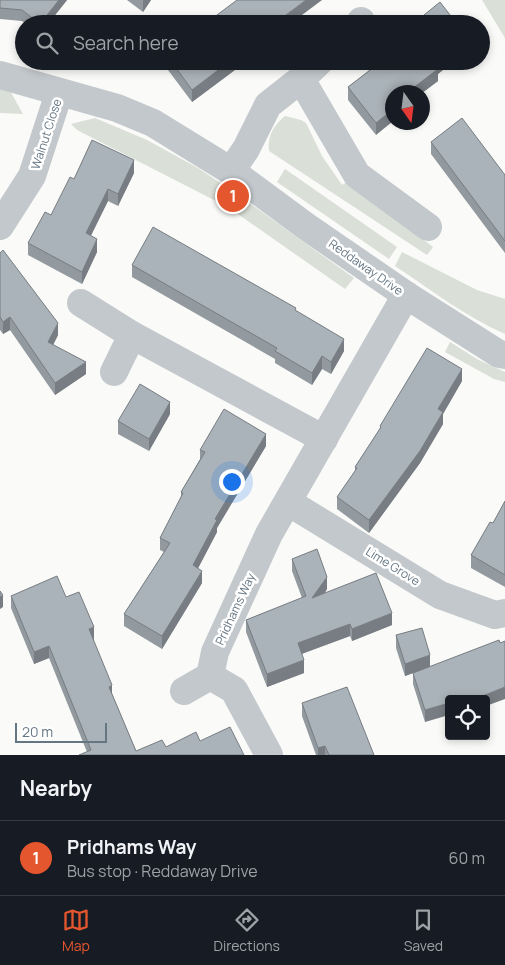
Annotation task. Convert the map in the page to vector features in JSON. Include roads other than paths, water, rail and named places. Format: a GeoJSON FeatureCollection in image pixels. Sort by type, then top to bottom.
{"type":"FeatureCollection","features":[{"type":"Feature","properties":{"kind":"street"},"geometry":{"type":"LineString","coordinates":[[232,171],[246,149],[268,105],[310,70],[357,175],[428,227]]}},
{"type":"Feature","properties":{"kind":"street","name":"Reddaway Drive"},"geometry":{"type":"LineString","coordinates":[[0,75],[117,108],[153,124],[232,171],[307,227],[406,295],[499,354],[505,355]]}},
{"type":"Feature","properties":{"kind":"street","name":"Walnut Close"},"geometry":{"type":"LineString","coordinates":[[0,226],[32,176],[59,93]]}},
{"type":"Feature","properties":{"kind":"street","name":"Pridhams Way"},"geometry":{"type":"LineString","coordinates":[[210,676],[215,652],[269,534],[406,295]]}},
{"type":"Feature","properties":{"kind":"street"},"geometry":{"type":"LineString","coordinates":[[82,303],[132,335],[324,438]]}},
{"type":"Feature","properties":{"kind":"street"},"geometry":{"type":"LineString","coordinates":[[114,372],[132,335]]}},
{"type":"Feature","properties":{"kind":"street","name":"Lime Grove"},"geometry":{"type":"LineString","coordinates":[[288,502],[440,595],[494,615],[505,613]]}},
{"type":"Feature","properties":{"kind":"street"},"geometry":{"type":"LineString","coordinates":[[184,691],[210,676],[234,690],[269,755]]}},
{"type":"Feature","properties":{"kind":"place","name":"Pridhams Way"},"geometry":{"type":"Point","coordinates":[233,196]}}]}
